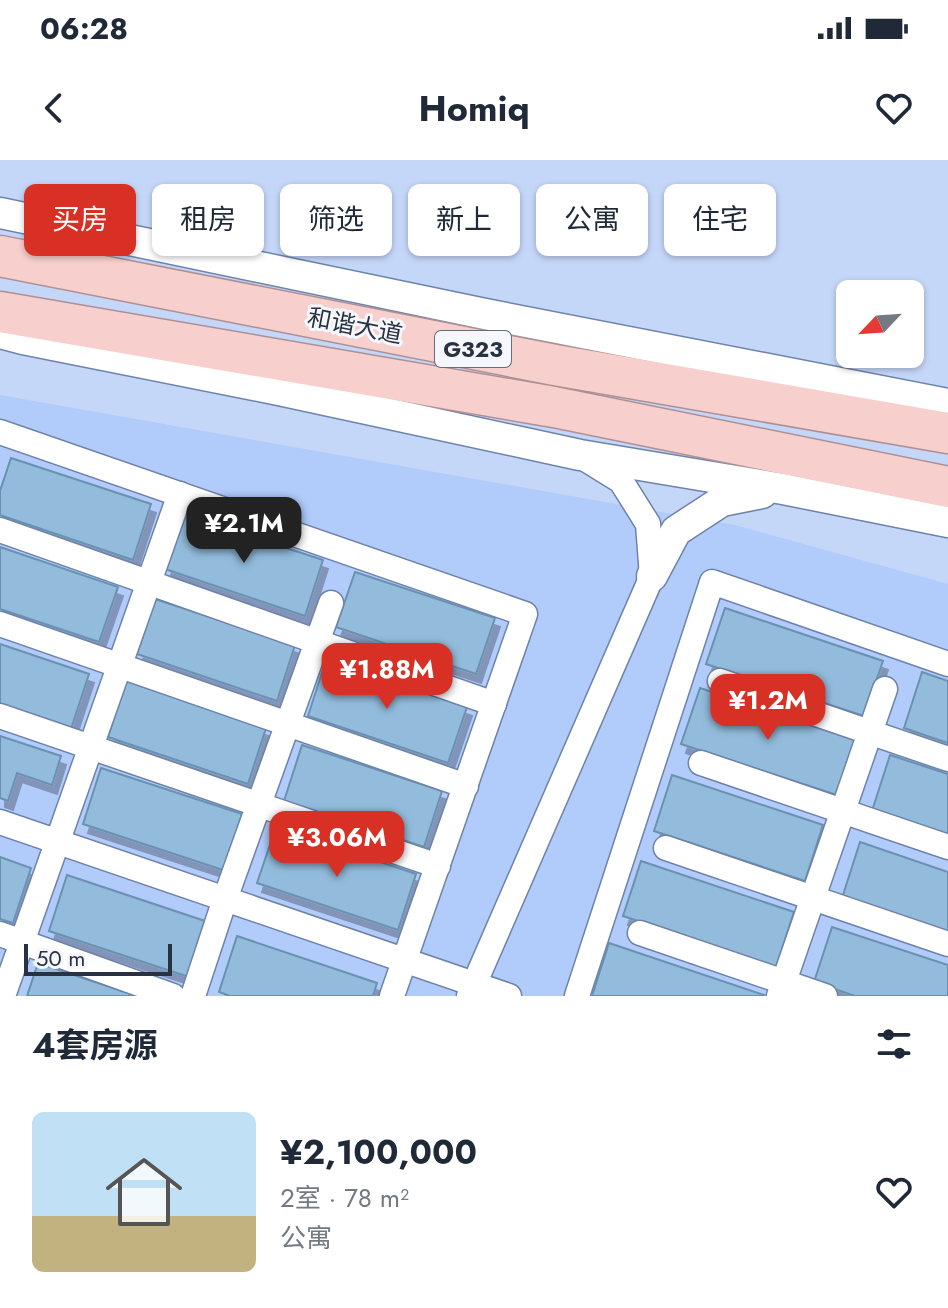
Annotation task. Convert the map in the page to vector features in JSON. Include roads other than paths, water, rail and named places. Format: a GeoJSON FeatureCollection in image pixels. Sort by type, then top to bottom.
{"type":"FeatureCollection","features":[{"type":"Feature","properties":{"kind":"highway","name":"和谐大道"},"geometry":{"type":"LineString","coordinates":[[0,256],[555,365],[948,433]]}},
{"type":"Feature","properties":{"kind":"highway","name":"和谐大道"},"geometry":{"type":"LineString","coordinates":[[0,312],[554,407],[948,487]]}},
{"type":"Feature","properties":{"kind":"street"},"geometry":{"type":"LineString","coordinates":[[0,213],[485,314],[948,404]]}},
{"type":"Feature","properties":{"kind":"street"},"geometry":{"type":"LineString","coordinates":[[0,333],[580,455],[783,489],[948,522]]}},
{"type":"Feature","properties":{"kind":"street"},"geometry":{"type":"LineString","coordinates":[[0,432],[525,614],[392,996]]}},
{"type":"Feature","properties":{"kind":"street"},"geometry":{"type":"LineString","coordinates":[[580,455],[621,481],[648,524],[652,576]]}},
{"type":"Feature","properties":{"kind":"street"},"geometry":{"type":"LineString","coordinates":[[471,990],[652,576],[676,531],[722,501],[783,489]]}},
{"type":"Feature","properties":{"kind":"street"},"geometry":{"type":"LineString","coordinates":[[3,996],[11,938],[57,842],[180,494]]}},
{"type":"Feature","properties":{"kind":"street"},"geometry":{"type":"LineString","coordinates":[[0,530],[494,704]]}},
{"type":"Feature","properties":{"kind":"street"},"geometry":{"type":"LineString","coordinates":[[577,996],[712,582],[948,664]]}},
{"type":"Feature","properties":{"kind":"street"},"geometry":{"type":"LineString","coordinates":[[193,996],[331,603]]}},
{"type":"Feature","properties":{"kind":"street"},"geometry":{"type":"LineString","coordinates":[[0,624],[466,786]]}},
{"type":"Feature","properties":{"kind":"street"},"geometry":{"type":"LineString","coordinates":[[720,681],[948,759]]}},
{"type":"Feature","properties":{"kind":"street"},"geometry":{"type":"LineString","coordinates":[[782,989],[885,689]]}},
{"type":"Feature","properties":{"kind":"street"},"geometry":{"type":"LineString","coordinates":[[0,716],[438,866]]}},
{"type":"Feature","properties":{"kind":"street"},"geometry":{"type":"LineString","coordinates":[[701,763],[948,847]]}},
{"type":"Feature","properties":{"kind":"street"},"geometry":{"type":"LineString","coordinates":[[0,822],[405,960],[471,990],[509,996]]}},
{"type":"Feature","properties":{"kind":"street"},"geometry":{"type":"LineString","coordinates":[[666,848],[948,944]]}},
{"type":"Feature","properties":{"kind":"street"},"geometry":{"type":"LineString","coordinates":[[640,933],[782,989],[825,996]]}},
{"type":"Feature","properties":{"kind":"street"},"geometry":{"type":"LineString","coordinates":[[11,938],[173,996]]}}]}
